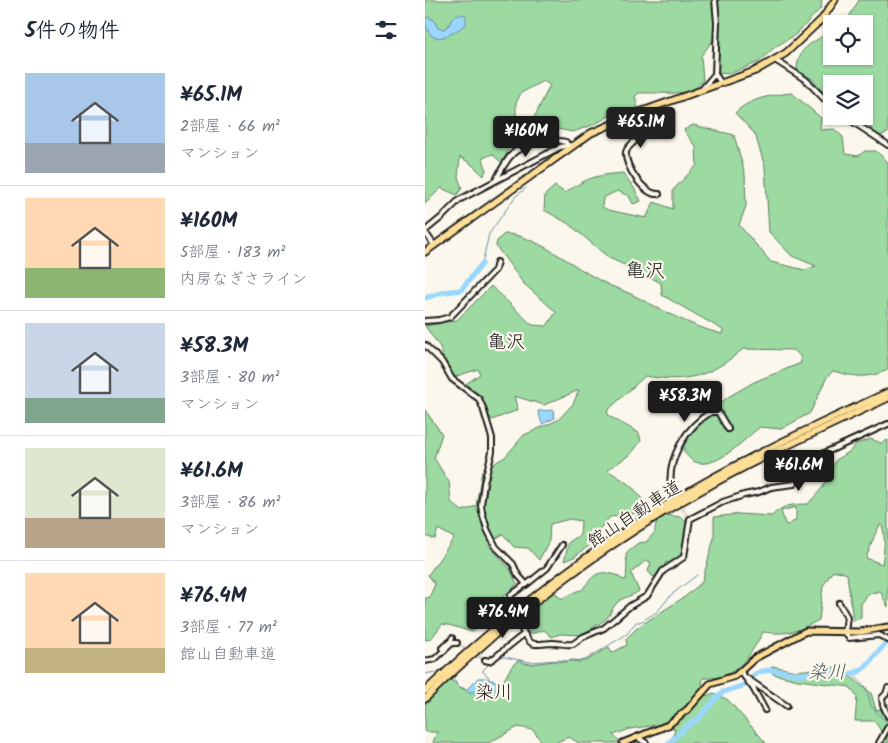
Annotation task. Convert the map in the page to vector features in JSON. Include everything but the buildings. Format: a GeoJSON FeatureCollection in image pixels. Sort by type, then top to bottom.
{"type":"FeatureCollection","features":[{"type":"Feature","properties":{"kind":"highway"},"geometry":{"type":"LineString","coordinates":[[425,252],[570,145],[604,126],[755,71],[775,60],[801,40],[822,18],[835,0]]}},
{"type":"Feature","properties":{"kind":"highway","name":"館山自動車道"},"geometry":{"type":"LineString","coordinates":[[425,691],[480,640],[526,602],[611,540],[698,486],[749,459],[888,392]]}},
{"type":"Feature","properties":{"kind":"highway","name":"館山自動車道"},"geometry":{"type":"LineString","coordinates":[[425,699],[484,645],[530,607],[571,575],[643,526],[751,464],[888,398]]}},
{"type":"Feature","properties":{"kind":"main road"},"geometry":{"type":"LineString","coordinates":[[623,743],[674,721],[688,709],[710,684],[743,674],[755,658],[806,631],[871,631],[888,627]]}},
{"type":"Feature","properties":{"kind":"street"},"geometry":{"type":"LineString","coordinates":[[715,0],[717,23],[715,74],[721,83]]}},
{"type":"Feature","properties":{"kind":"street"},"geometry":{"type":"LineString","coordinates":[[775,60],[807,80],[823,97]]}},
{"type":"Feature","properties":{"kind":"street"},"geometry":{"type":"LineString","coordinates":[[700,91],[715,74]]}},
{"type":"Feature","properties":{"kind":"street"},"geometry":{"type":"LineString","coordinates":[[640,112],[645,125],[645,132],[626,151],[627,162],[629,168],[645,188],[652,194],[659,194]]}},
{"type":"Feature","properties":{"kind":"street"},"geometry":{"type":"LineString","coordinates":[[858,125],[888,144]]}},
{"type":"Feature","properties":{"kind":"street"},"geometry":{"type":"LineString","coordinates":[[496,180],[516,151],[539,143],[561,141],[570,145]]}},
{"type":"Feature","properties":{"kind":"street"},"geometry":{"type":"LineString","coordinates":[[434,245],[425,231],[443,217],[459,200],[570,145]]}},
{"type":"Feature","properties":{"kind":"street"},"geometry":{"type":"LineString","coordinates":[[425,321],[450,317],[495,270],[497,262]]}},
{"type":"Feature","properties":{"kind":"street"},"geometry":{"type":"LineString","coordinates":[[425,345],[442,362],[451,379],[479,399],[483,408],[492,438],[493,452],[484,484],[481,512],[496,547],[513,564],[526,585]]}},
{"type":"Feature","properties":{"kind":"street"},"geometry":{"type":"LineString","coordinates":[[671,487],[672,464],[683,440],[698,423],[711,412],[718,412],[728,429]]}},
{"type":"Feature","properties":{"kind":"street"},"geometry":{"type":"LineString","coordinates":[[521,628],[526,638],[534,644],[552,643],[568,645],[603,628],[630,606],[647,596],[663,571],[684,557],[688,517],[744,495],[771,487],[794,484],[820,455],[888,424]]}},
{"type":"Feature","properties":{"kind":"street"},"geometry":{"type":"LineString","coordinates":[[510,604],[509,597],[547,568],[562,545]]}},
{"type":"Feature","properties":{"kind":"street"},"geometry":{"type":"LineString","coordinates":[[839,603],[847,617],[845,632],[849,638],[879,635],[888,640]]}},
{"type":"Feature","properties":{"kind":"street"},"geometry":{"type":"LineString","coordinates":[[485,660],[494,658],[524,634]]}},
{"type":"Feature","properties":{"kind":"street"},"geometry":{"type":"LineString","coordinates":[[444,651],[442,648],[451,642],[452,638]]}},
{"type":"Feature","properties":{"kind":"street"},"geometry":{"type":"LineString","coordinates":[[425,661],[435,660],[452,644],[457,644]]}},
{"type":"Feature","properties":{"kind":"street"},"geometry":{"type":"LineString","coordinates":[[743,674],[787,706]]}},
{"type":"Feature","properties":{"kind":"street"},"geometry":{"type":"LineString","coordinates":[[743,674],[765,710]]}},
{"type":"Feature","properties":{"kind":"street"},"geometry":{"type":"LineString","coordinates":[[888,688],[887,694],[882,698],[888,716]]}},
{"type":"Feature","properties":{"kind":"street"},"geometry":{"type":"LineString","coordinates":[[879,743],[888,728]]}},
{"type":"Feature","properties":{"kind":"street"},"geometry":{"type":"LineString","coordinates":[[637,737],[646,743]]}},
{"type":"Feature","properties":{"kind":"green space"},"geometry":{"type":"Polygon","coordinates":[[[425,0],[822,0],[821,8],[795,35],[775,47],[759,62],[729,74],[718,73],[713,40],[701,56],[703,81],[694,89],[674,93],[639,93],[635,96],[638,108],[630,114],[611,115],[595,124],[573,132],[531,124],[550,85],[543,81],[521,93],[516,103],[516,127],[502,163],[492,154],[483,158],[486,169],[484,176],[470,163],[460,157],[458,177],[462,188],[457,195],[441,188],[425,204],[425,0]]]}},
{"type":"Feature","properties":{"kind":"green space"},"geometry":{"type":"Polygon","coordinates":[[[859,0],[888,0],[888,133],[879,136],[869,127],[869,125],[873,125],[873,75],[823,75],[823,91],[812,79],[797,70],[800,57],[805,48],[823,36],[823,65],[873,65],[873,15],[850,15],[859,0]]]}},
{"type":"Feature","properties":{"kind":"green space"},"geometry":{"type":"Polygon","coordinates":[[[792,93],[821,118],[820,130],[834,129],[843,137],[845,154],[858,156],[865,151],[876,151],[888,162],[888,370],[867,376],[848,375],[833,371],[827,377],[810,413],[781,429],[760,427],[724,456],[707,463],[694,462],[684,452],[684,438],[696,423],[728,397],[754,382],[801,363],[800,356],[794,350],[743,349],[720,366],[697,376],[673,379],[645,376],[607,411],[609,416],[639,433],[641,441],[631,454],[607,470],[634,489],[645,505],[638,513],[610,517],[596,533],[590,545],[574,557],[564,561],[569,542],[580,535],[581,521],[570,519],[550,524],[549,541],[539,560],[528,548],[514,547],[503,534],[489,543],[490,547],[510,569],[517,584],[494,605],[483,623],[473,632],[442,624],[431,639],[425,640],[425,598],[429,598],[435,584],[428,575],[454,538],[438,529],[435,539],[425,536],[425,410],[442,434],[434,458],[449,482],[451,502],[462,511],[476,506],[482,471],[505,457],[524,435],[558,420],[573,404],[579,390],[544,405],[514,396],[518,410],[492,420],[466,384],[480,374],[478,369],[448,379],[440,347],[425,326],[457,320],[491,286],[532,325],[547,326],[556,312],[523,283],[496,246],[497,241],[504,234],[528,239],[606,284],[631,294],[687,322],[722,334],[723,330],[662,295],[661,283],[609,258],[569,224],[544,210],[545,195],[555,186],[565,193],[592,178],[623,173],[641,201],[633,204],[629,196],[617,191],[603,198],[602,207],[646,218],[654,202],[673,209],[673,190],[697,165],[696,147],[684,130],[693,125],[734,135],[745,174],[746,206],[739,225],[771,262],[805,270],[816,266],[792,256],[769,232],[765,167],[755,134],[735,113],[754,101],[769,96],[792,93]]]}},
{"type":"Feature","properties":{"kind":"green space"},"geometry":{"type":"Polygon","coordinates":[[[871,439],[881,443],[888,440],[888,607],[880,591],[868,594],[861,604],[861,618],[853,621],[847,574],[838,571],[832,572],[823,586],[819,620],[792,632],[763,632],[753,650],[741,665],[725,675],[715,678],[703,678],[702,686],[706,696],[714,693],[728,700],[766,743],[671,743],[675,729],[663,724],[630,729],[613,735],[622,743],[579,743],[569,737],[554,743],[548,743],[541,741],[533,730],[518,727],[488,743],[434,743],[437,732],[425,732],[425,703],[450,679],[464,689],[470,691],[480,690],[503,681],[512,666],[520,660],[531,664],[553,661],[567,662],[571,660],[586,661],[609,647],[612,653],[627,645],[626,639],[638,627],[686,596],[702,582],[714,538],[714,517],[739,514],[772,516],[784,507],[808,504],[823,487],[836,460],[849,452],[856,444],[871,439]],[[796,507],[781,511],[785,524],[788,525],[796,520],[796,507]],[[880,525],[866,558],[882,564],[884,540],[882,525],[880,525]]]}},
{"type":"Feature","properties":{"kind":"green space"},"geometry":{"type":"Polygon","coordinates":[[[666,515],[680,517],[690,523],[688,548],[682,556],[670,565],[668,562],[665,563],[665,567],[657,577],[652,576],[648,571],[651,562],[645,561],[631,573],[639,591],[618,602],[606,619],[582,635],[560,634],[552,637],[544,630],[531,634],[522,628],[527,621],[531,620],[535,624],[537,617],[534,608],[552,593],[556,593],[560,598],[563,598],[582,590],[594,576],[601,573],[612,574],[626,580],[626,555],[628,551],[638,543],[646,542],[655,532],[657,522],[666,515]]]}},
{"type":"Feature","properties":{"kind":"green space"},"geometry":{"type":"Polygon","coordinates":[[[772,666],[796,671],[833,667],[845,672],[871,693],[876,710],[887,708],[888,703],[888,743],[884,743],[880,729],[874,721],[855,721],[857,697],[850,687],[798,680],[773,674],[772,666]]]}},
{"type":"Feature","properties":{"kind":"water"},"geometry":{"type":"Polygon","coordinates":[[[463,14],[466,16],[466,24],[456,31],[439,38],[430,34],[426,26],[427,17],[433,19],[438,28],[444,29],[449,25],[453,17],[463,14]]]}},
{"type":"Feature","properties":{"kind":"water"},"geometry":{"type":"Polygon","coordinates":[[[553,410],[555,418],[542,424],[538,411],[553,410]]]}},
{"type":"Feature","properties":{"kind":"water"},"geometry":{"type":"Polygon","coordinates":[[[478,678],[499,682],[500,687],[488,692],[467,692],[467,689],[478,678]]]}},
{"type":"Feature","properties":{"kind":"waterway"},"geometry":{"type":"LineString","coordinates":[[482,264],[489,234],[515,197],[526,188]]}},
{"type":"Feature","properties":{"kind":"waterway"},"geometry":{"type":"LineString","coordinates":[[425,298],[444,292],[461,290],[482,264]]}},
{"type":"Feature","properties":{"kind":"waterway"},"geometry":{"type":"LineString","coordinates":[[500,656],[529,662],[559,660],[580,662],[585,660],[627,634],[636,622],[640,622],[657,612],[671,595],[697,575]]}},
{"type":"Feature","properties":{"kind":"waterway","name":"染川"},"geometry":{"type":"LineString","coordinates":[[754,675],[767,670],[799,674],[825,670],[851,674],[864,668],[888,642]]}},
{"type":"Feature","properties":{"kind":"waterway"},"geometry":{"type":"LineString","coordinates":[[489,679],[483,670],[495,659]]}},
{"type":"Feature","properties":{"kind":"waterway"},"geometry":{"type":"LineString","coordinates":[[425,674],[441,671]]}},
{"type":"Feature","properties":{"kind":"waterway"},"geometry":{"type":"LineString","coordinates":[[852,674],[866,687],[871,706],[888,724]]}},
{"type":"Feature","properties":{"kind":"waterway"},"geometry":{"type":"LineString","coordinates":[[452,676],[458,686],[466,689]]}},
{"type":"Feature","properties":{"kind":"waterway","name":"染川"},"geometry":{"type":"LineString","coordinates":[[669,743],[687,726],[699,718],[723,692],[745,685]]}},
{"type":"Feature","properties":{"kind":"tunnel"},"geometry":{"type":"LineString","coordinates":[[671,487],[687,516]]}},
{"type":"Feature","properties":{"kind":"tunnel"},"geometry":{"type":"LineString","coordinates":[[510,604],[521,628]]}},
{"type":"Feature","properties":{"kind":"tunnel"},"geometry":{"type":"LineString","coordinates":[[457,643],[485,660]]}},
{"type":"Feature","properties":{"kind":"district","name":"亀沢"},"geometry":{"type":"Point","coordinates":[645,272]}},
{"type":"Feature","properties":{"kind":"district","name":"亀沢"},"geometry":{"type":"Point","coordinates":[506,343]}},
{"type":"Feature","properties":{"kind":"district","name":"染川"},"geometry":{"type":"Point","coordinates":[494,693]}}]}
